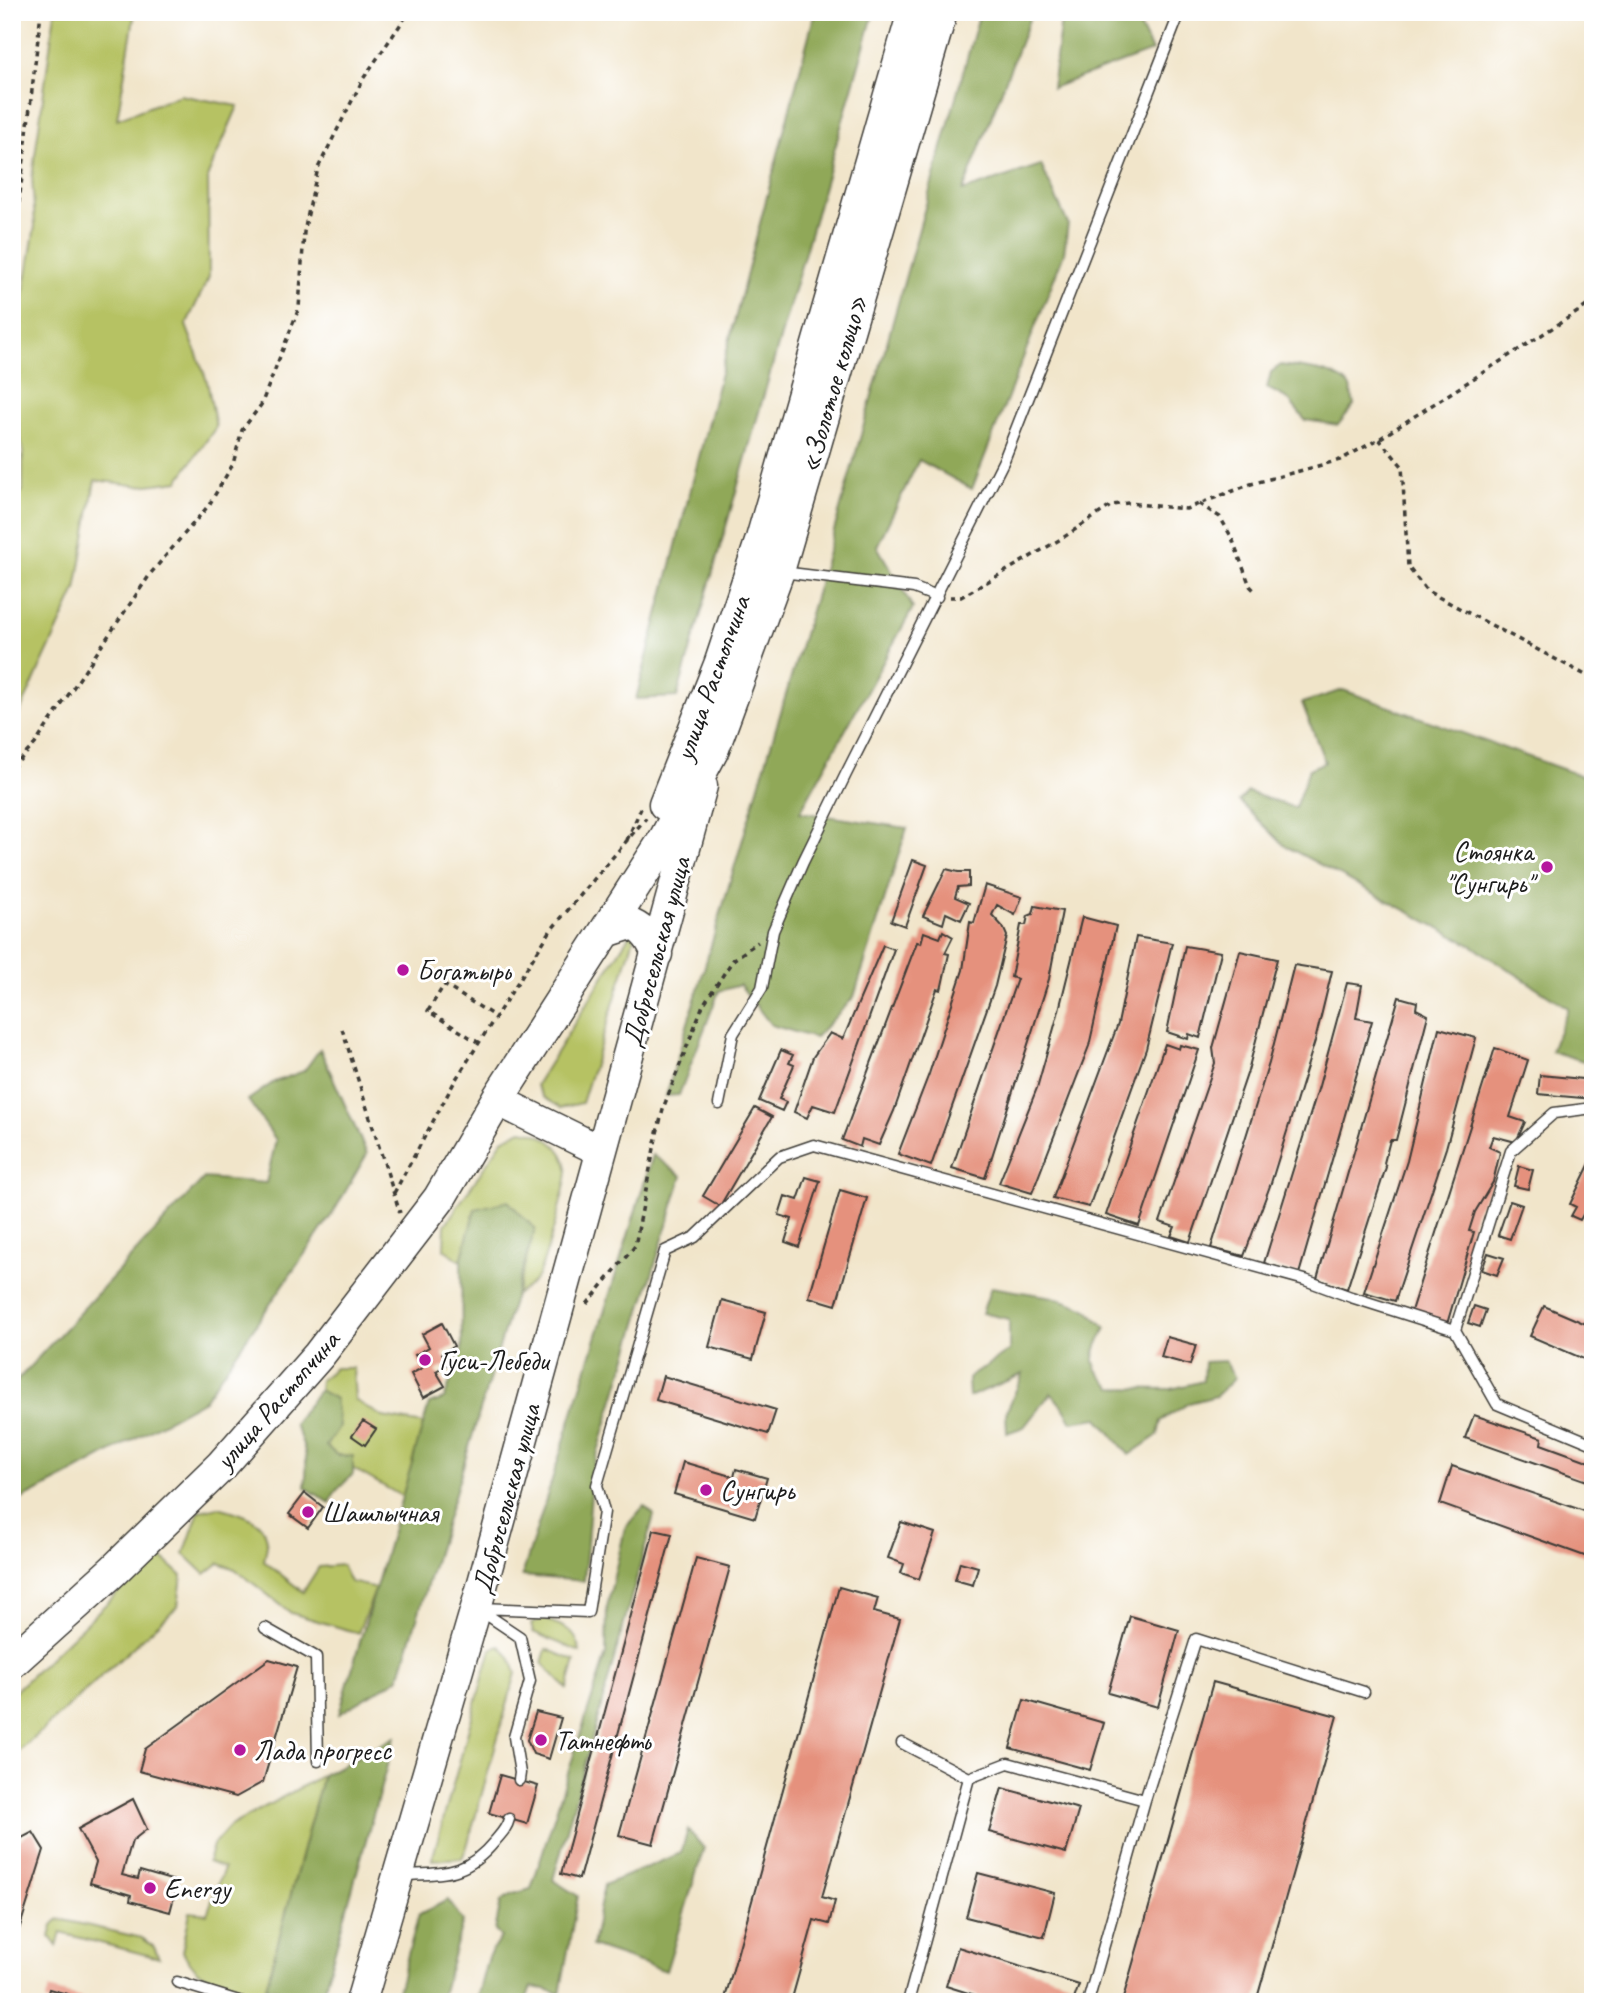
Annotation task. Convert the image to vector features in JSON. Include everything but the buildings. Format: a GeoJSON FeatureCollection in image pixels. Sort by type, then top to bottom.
{"type":"FeatureCollection","features":[{"type":"Feature","properties":{"kind":"highway","name":"«Золотое кольцо»"},"geometry":{"type":"LineString","coordinates":[[798,416],[914,12]]}},
{"type":"Feature","properties":{"kind":"highway","name":"«Золотое кольцо»"},"geometry":{"type":"LineString","coordinates":[[712,751],[778,571],[941,12]]}},
{"type":"Feature","properties":{"kind":"highway","name":"улица Растопчина"},"geometry":{"type":"LineString","coordinates":[[607,932],[671,789],[720,665],[762,539],[798,416]]}},
{"type":"Feature","properties":{"kind":"highway","name":"улица Растопчина"},"geometry":{"type":"LineString","coordinates":[[12,1662],[113,1572],[221,1466],[301,1376],[370,1291],[439,1199],[497,1100],[665,839],[712,751]]}},
{"type":"Feature","properties":{"kind":"highway","name":"улица Растопчина"},"geometry":{"type":"LineString","coordinates":[[12,1638],[179,1479],[241,1415],[304,1345],[398,1207],[497,1100]]}},
{"type":"Feature","properties":{"kind":"main road","name":"Добросельская улица"},"geometry":{"type":"LineString","coordinates":[[361,2002],[476,1608],[712,751]]}},
{"type":"Feature","properties":{"kind":"main road"},"geometry":{"type":"LineString","coordinates":[[607,932],[631,924],[643,929],[657,954]]}},
{"type":"Feature","properties":{"kind":"main road"},"geometry":{"type":"LineString","coordinates":[[497,1100],[601,1151]]}},
{"type":"Feature","properties":{"kind":"lane"},"geometry":{"type":"LineString","coordinates":[[719,1104],[733,1034],[762,988],[773,930],[840,787],[1004,460],[1180,12]]}},
{"type":"Feature","properties":{"kind":"lane"},"geometry":{"type":"LineString","coordinates":[[778,571],[914,588],[937,597]]}},
{"type":"Feature","properties":{"kind":"lane"},"geometry":{"type":"LineString","coordinates":[[1455,1330],[1511,1151],[1554,1113],[1593,1108]]}},
{"type":"Feature","properties":{"kind":"lane"},"geometry":{"type":"LineString","coordinates":[[476,1608],[588,1612],[604,1512],[597,1485],[665,1251],[695,1237],[779,1157],[814,1145],[1305,1280],[1455,1330],[1497,1404],[1593,1444]]}},
{"type":"Feature","properties":{"kind":"lane"},"geometry":{"type":"LineString","coordinates":[[476,1608],[520,1637],[530,1681],[514,1737],[519,1780]]}},
{"type":"Feature","properties":{"kind":"lane"},"geometry":{"type":"LineString","coordinates":[[265,1629],[316,1657],[318,1761]]}},
{"type":"Feature","properties":{"kind":"lane"},"geometry":{"type":"LineString","coordinates":[[1088,2002],[1145,1800],[1196,1639],[1364,1692]]}},
{"type":"Feature","properties":{"kind":"lane"},"geometry":{"type":"LineString","coordinates":[[902,1743],[970,1778],[1008,1763],[1145,1800]]}},
{"type":"Feature","properties":{"kind":"lane"},"geometry":{"type":"LineString","coordinates":[[908,2002],[970,1778]]}},
{"type":"Feature","properties":{"kind":"lane"},"geometry":{"type":"LineString","coordinates":[[398,1875],[456,1872],[481,1858],[507,1826],[509,1819]]}},
{"type":"Feature","properties":{"kind":"lane"},"geometry":{"type":"LineString","coordinates":[[177,1982],[242,2002]]}},
{"type":"Feature","properties":{"kind":"path"},"geometry":{"type":"LineString","coordinates":[[12,263],[41,12]]}},
{"type":"Feature","properties":{"kind":"path"},"geometry":{"type":"LineString","coordinates":[[12,768],[35,744],[151,573],[209,505],[233,464],[242,430],[261,405],[299,308],[304,232],[318,169],[363,79],[409,12]]}},
{"type":"Feature","properties":{"kind":"path"},"geometry":{"type":"LineString","coordinates":[[937,597],[961,597],[1061,539],[1112,505],[1128,503],[1186,509],[1251,484],[1340,460],[1379,439],[1593,302]]}},
{"type":"Feature","properties":{"kind":"path"},"geometry":{"type":"LineString","coordinates":[[1379,439],[1402,466],[1408,567],[1427,591],[1593,679]]}},
{"type":"Feature","properties":{"kind":"path"},"geometry":{"type":"LineString","coordinates":[[1199,504],[1220,517],[1232,538],[1250,586],[1256,592]]}},
{"type":"Feature","properties":{"kind":"path"},"geometry":{"type":"LineString","coordinates":[[398,1207],[456,1079],[551,930],[671,789]]}},
{"type":"Feature","properties":{"kind":"path"},"geometry":{"type":"LineString","coordinates":[[587,1304],[635,1246],[659,1124],[703,1005],[733,960],[773,930]]}},
{"type":"Feature","properties":{"kind":"path"},"geometry":{"type":"LineString","coordinates":[[479,1043],[428,1011],[444,985],[496,1017]]}},
{"type":"Feature","properties":{"kind":"path"},"geometry":{"type":"LineString","coordinates":[[342,1029],[398,1207]]}},
{"type":"Feature","properties":{"kind":"green space"},"geometry":{"type":"Polygon","coordinates":[[[55,12],[135,12],[117,119],[180,95],[238,106],[208,175],[209,277],[186,325],[207,381],[216,427],[178,481],[140,486],[95,480],[76,590],[12,729],[12,500],[23,491],[23,452],[12,387],[12,364],[35,226],[32,177],[55,12]]]}},
{"type":"Feature","properties":{"kind":"green space"},"geometry":{"type":"Polygon","coordinates":[[[815,12],[874,12],[677,697],[636,699],[815,12]]]}},
{"type":"Feature","properties":{"kind":"green space"},"geometry":{"type":"Polygon","coordinates":[[[980,12],[1032,12],[963,191],[1041,165],[1068,224],[1064,253],[972,489],[919,460],[877,546],[913,608],[800,812],[907,828],[854,997],[815,1038],[771,1025],[740,985],[719,991],[679,1095],[666,1096],[819,584],[980,12]]]}},
{"type":"Feature","properties":{"kind":"green space"},"geometry":{"type":"Polygon","coordinates":[[[1062,12],[1133,12],[1152,51],[1052,88],[1062,12]]]}},
{"type":"Feature","properties":{"kind":"green space"},"geometry":{"type":"Polygon","coordinates":[[[1281,365],[1338,377],[1350,388],[1354,405],[1338,425],[1305,420],[1288,399],[1267,388],[1271,372],[1281,365]]]}},
{"type":"Feature","properties":{"kind":"green space"},"geometry":{"type":"Polygon","coordinates":[[[1343,690],[1593,780],[1593,1064],[1551,1051],[1568,1008],[1471,945],[1285,846],[1239,801],[1248,792],[1295,808],[1309,769],[1325,762],[1302,703],[1343,690]]]}},
{"type":"Feature","properties":{"kind":"green space"},"geometry":{"type":"Polygon","coordinates":[[[632,931],[636,932],[582,1103],[561,1108],[543,1097],[536,1085],[632,931]]]}},
{"type":"Feature","properties":{"kind":"green space"},"geometry":{"type":"Polygon","coordinates":[[[320,1049],[367,1154],[333,1213],[204,1400],[12,1504],[12,1386],[204,1178],[266,1183],[276,1140],[248,1100],[274,1082],[304,1071],[320,1049]]]}},
{"type":"Feature","properties":{"kind":"green space"},"geometry":{"type":"Polygon","coordinates":[[[522,1130],[544,1137],[557,1147],[565,1160],[567,1175],[540,1270],[533,1282],[516,1295],[535,1229],[475,1209],[461,1261],[444,1249],[445,1225],[504,1138],[522,1130]]]}},
{"type":"Feature","properties":{"kind":"green space"},"geometry":{"type":"Polygon","coordinates":[[[653,1155],[682,1176],[593,1468],[584,1581],[522,1576],[653,1155]]]}},
{"type":"Feature","properties":{"kind":"green space"},"geometry":{"type":"Polygon","coordinates":[[[508,1201],[535,1229],[399,1678],[339,1714],[429,1404],[444,1399],[462,1350],[461,1261],[475,1209],[508,1201]]]}},
{"type":"Feature","properties":{"kind":"green space"},"geometry":{"type":"Polygon","coordinates":[[[991,1287],[1053,1297],[1085,1308],[1106,1328],[1094,1360],[1095,1366],[1112,1388],[1171,1389],[1203,1381],[1204,1362],[1225,1361],[1235,1378],[1216,1396],[1189,1403],[1161,1421],[1158,1435],[1129,1455],[1098,1418],[1072,1422],[1051,1393],[1024,1427],[1007,1433],[1006,1413],[1023,1374],[969,1397],[968,1378],[1009,1351],[1009,1319],[982,1313],[991,1287]]]}},
{"type":"Feature","properties":{"kind":"green space"},"geometry":{"type":"Polygon","coordinates":[[[335,1368],[353,1368],[355,1400],[383,1417],[424,1424],[403,1497],[352,1468],[352,1456],[337,1455],[325,1446],[339,1426],[335,1399],[319,1390],[320,1380],[335,1368]]]}},
{"type":"Feature","properties":{"kind":"green space"},"geometry":{"type":"Polygon","coordinates":[[[319,1390],[335,1399],[339,1427],[326,1446],[337,1455],[353,1456],[353,1474],[335,1492],[330,1503],[305,1487],[306,1454],[294,1424],[319,1390]]]}},
{"type":"Feature","properties":{"kind":"green space"},"geometry":{"type":"Polygon","coordinates":[[[644,1506],[654,1515],[553,1880],[578,1896],[560,1994],[531,1987],[525,2002],[476,2002],[488,1957],[501,1937],[495,1931],[501,1901],[531,1889],[606,1654],[607,1607],[625,1528],[644,1506]]]}},
{"type":"Feature","properties":{"kind":"green space"},"geometry":{"type":"Polygon","coordinates":[[[218,1507],[257,1522],[266,1535],[264,1561],[303,1592],[319,1567],[342,1565],[350,1582],[376,1588],[358,1633],[291,1613],[235,1569],[219,1563],[205,1574],[184,1554],[199,1511],[218,1507]]]}},
{"type":"Feature","properties":{"kind":"green space"},"geometry":{"type":"Polygon","coordinates":[[[158,1554],[182,1576],[178,1606],[12,1758],[12,1694],[158,1554]]]}},
{"type":"Feature","properties":{"kind":"green space"},"geometry":{"type":"Polygon","coordinates":[[[543,1619],[572,1633],[580,1652],[533,1632],[531,1624],[543,1619]]]}},
{"type":"Feature","properties":{"kind":"green space"},"geometry":{"type":"Polygon","coordinates":[[[500,1646],[510,1657],[516,1673],[466,1850],[462,1858],[432,1860],[491,1649],[500,1646]]]}},
{"type":"Feature","properties":{"kind":"green space"},"geometry":{"type":"Polygon","coordinates":[[[546,1649],[575,1661],[567,1689],[542,1663],[546,1649]]]}},
{"type":"Feature","properties":{"kind":"green space"},"geometry":{"type":"Polygon","coordinates":[[[395,1737],[321,2000],[266,1987],[323,1775],[395,1737]]]}},
{"type":"Feature","properties":{"kind":"green space"},"geometry":{"type":"Polygon","coordinates":[[[323,1775],[266,1987],[261,1997],[198,1972],[182,1952],[190,1912],[207,1914],[224,1868],[208,1862],[213,1845],[230,1826],[323,1775]]]}},
{"type":"Feature","properties":{"kind":"green space"},"geometry":{"type":"Polygon","coordinates":[[[688,1830],[704,1848],[666,1971],[592,1946],[604,1885],[681,1853],[688,1830]]]}},
{"type":"Feature","properties":{"kind":"green space"},"geometry":{"type":"Polygon","coordinates":[[[448,1900],[463,1921],[440,2002],[395,2002],[419,1914],[448,1900]]]}},
{"type":"Feature","properties":{"kind":"green space"},"geometry":{"type":"Polygon","coordinates":[[[59,1919],[142,1938],[154,1947],[159,1958],[61,1933],[57,1946],[50,1937],[53,1925],[59,1919]]]}},
{"type":"Feature","properties":{"kind":"place","name":"Стоянка \"Сунгирь\""},"geometry":{"type":"Point","coordinates":[1547,867]}},
{"type":"Feature","properties":{"kind":"place","name":"Богатырь"},"geometry":{"type":"Point","coordinates":[403,970]}},
{"type":"Feature","properties":{"kind":"place","name":"Гуси-Лебеди"},"geometry":{"type":"Point","coordinates":[425,1360]}},
{"type":"Feature","properties":{"kind":"place","name":"Сунгирь"},"geometry":{"type":"Point","coordinates":[706,1490]}},
{"type":"Feature","properties":{"kind":"place","name":"Шашлычная"},"geometry":{"type":"Point","coordinates":[308,1512]}},
{"type":"Feature","properties":{"kind":"place","name":"Татнефть"},"geometry":{"type":"Point","coordinates":[541,1740]}},
{"type":"Feature","properties":{"kind":"place","name":"Лада прогресс"},"geometry":{"type":"Point","coordinates":[240,1750]}},
{"type":"Feature","properties":{"kind":"place","name":"Energy"},"geometry":{"type":"Point","coordinates":[150,1888]}}]}
